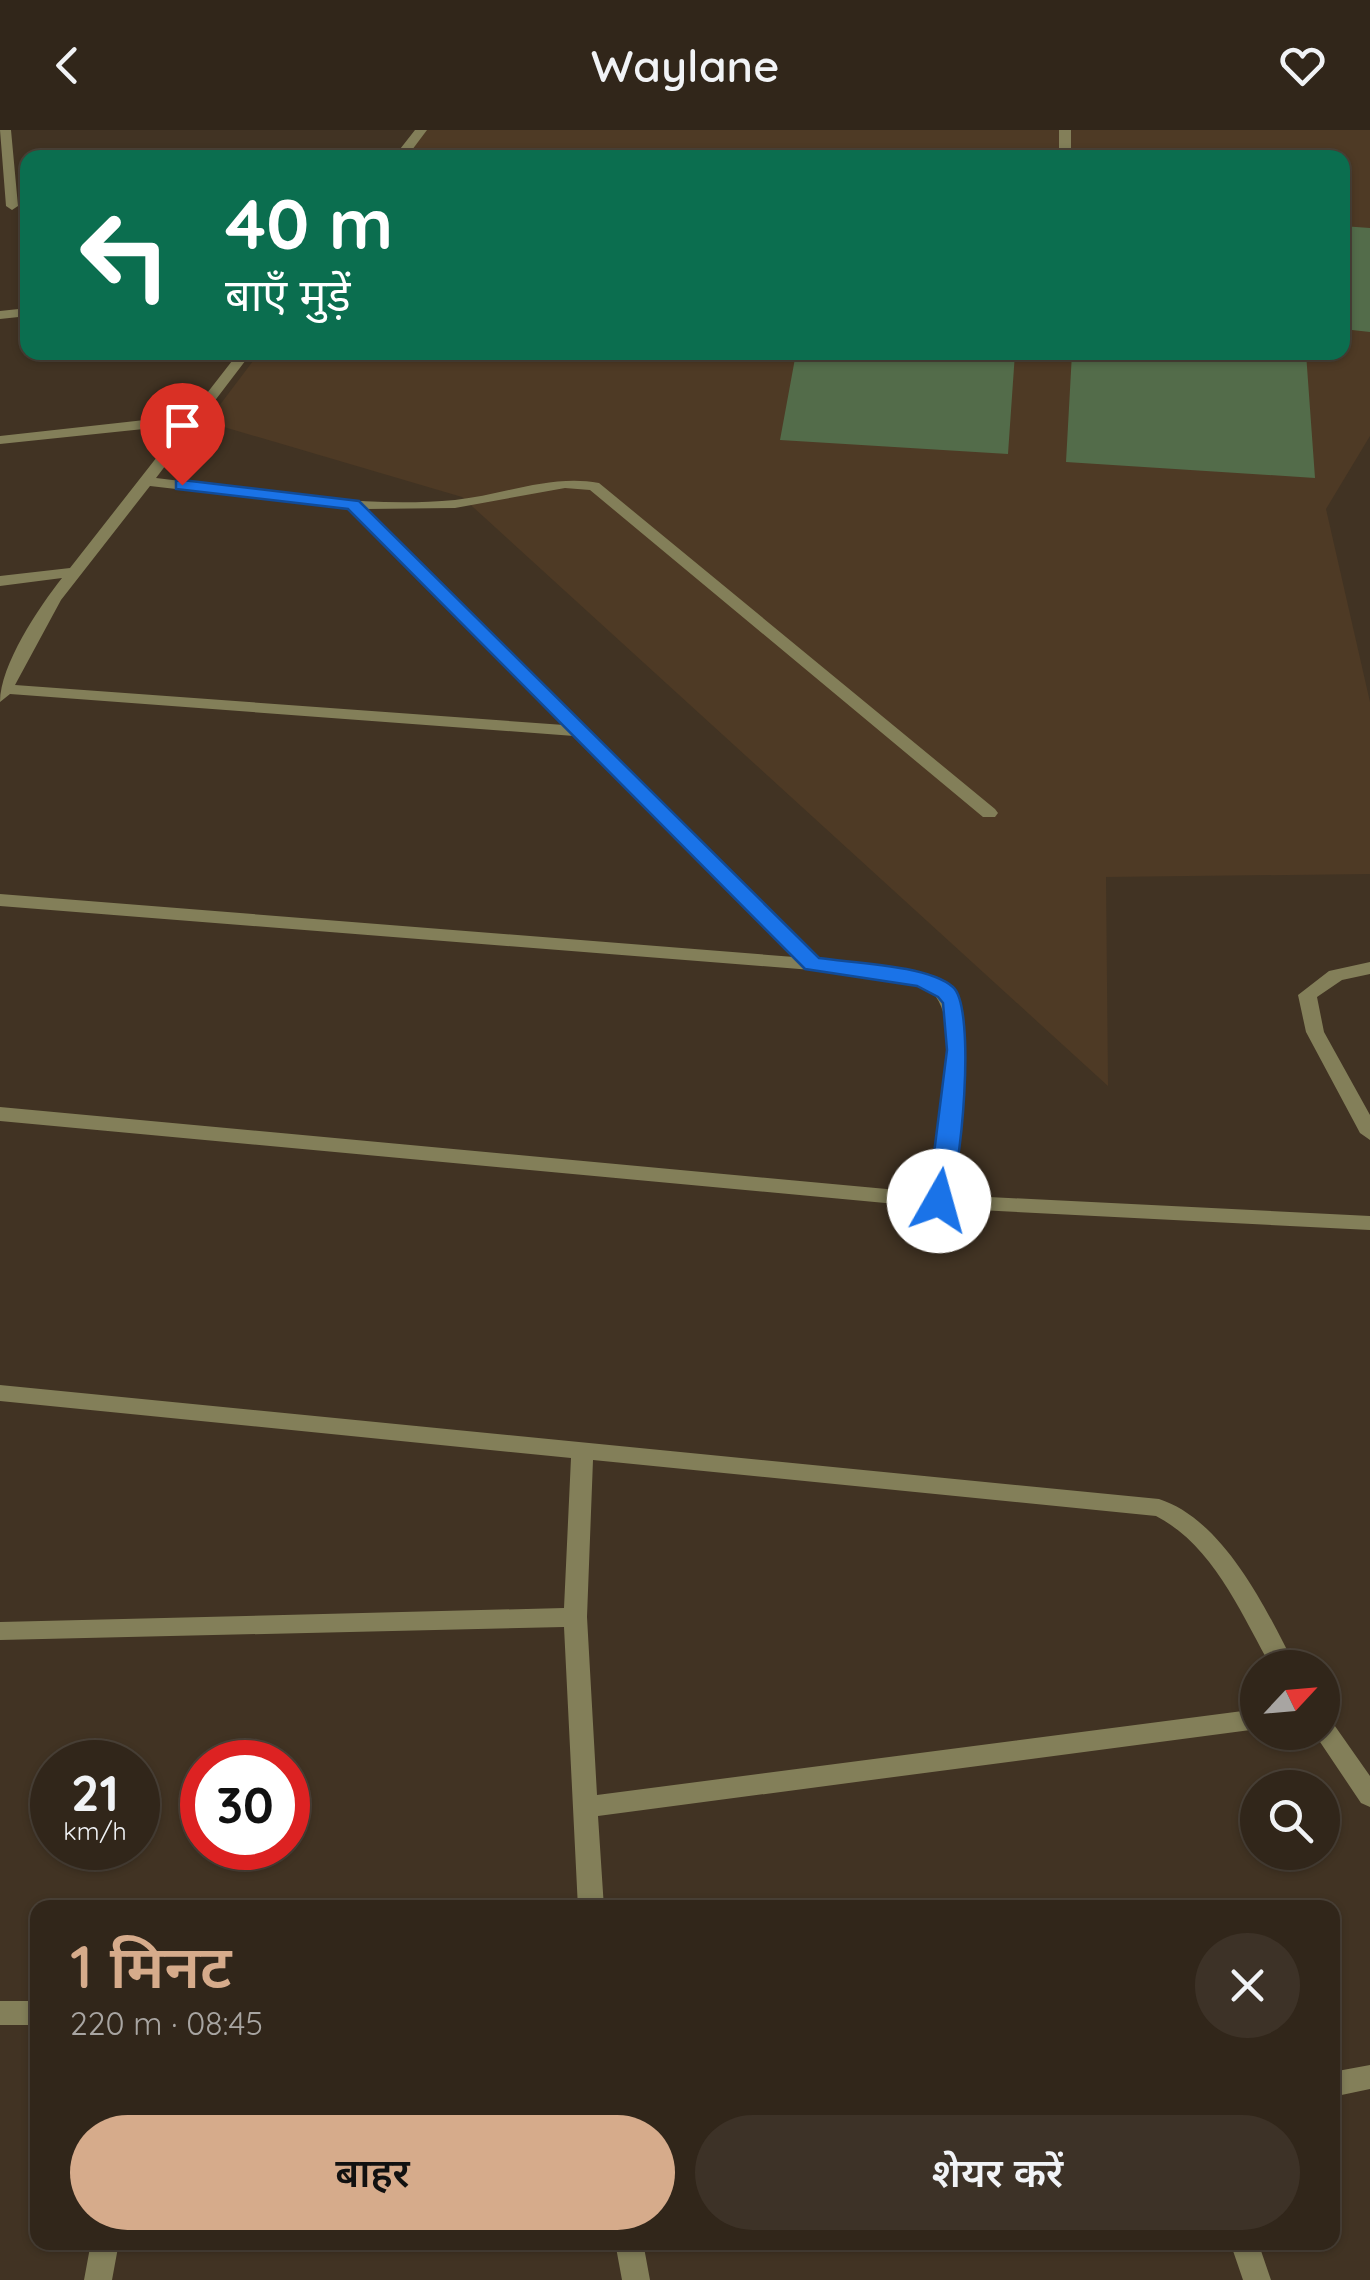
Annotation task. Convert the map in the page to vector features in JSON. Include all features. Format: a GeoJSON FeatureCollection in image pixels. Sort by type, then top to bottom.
{"type":"FeatureCollection","features":[{"type":"Feature","properties":{"kind":"street"},"geometry":{"type":"LineString","coordinates":[[5,130],[13,206]]}},
{"type":"Feature","properties":{"kind":"street"},"geometry":{"type":"LineString","coordinates":[[405,150],[421,130]]}},
{"type":"Feature","properties":{"kind":"street"},"geometry":{"type":"LineString","coordinates":[[240,360],[74,572],[30,636],[2,693],[578,731]]}},
{"type":"Feature","properties":{"kind":"street"},"geometry":{"type":"LineString","coordinates":[[0,440],[194,418]]}},
{"type":"Feature","properties":{"kind":"street"},"geometry":{"type":"LineString","coordinates":[[147,481],[353,505],[455,504],[565,484],[594,486],[989,813]]}},
{"type":"Feature","properties":{"kind":"street"},"geometry":{"type":"LineString","coordinates":[[353,505],[812,964]]}},
{"type":"Feature","properties":{"kind":"street"},"geometry":{"type":"LineString","coordinates":[[0,581],[74,572]]}},
{"type":"Feature","properties":{"kind":"street"},"geometry":{"type":"LineString","coordinates":[[0,900],[812,964],[936,984],[954,1003],[958,1050],[939,1201]]}},
{"type":"Feature","properties":{"kind":"street"},"geometry":{"type":"LineString","coordinates":[[1370,968],[1347,970],[1322,980],[1307,995],[1315,1032],[1370,1133]]}},
{"type":"Feature","properties":{"kind":"street"},"geometry":{"type":"LineString","coordinates":[[0,1114],[939,1201],[1370,1223]]}},
{"type":"Feature","properties":{"kind":"street"},"geometry":{"type":"LineString","coordinates":[[0,1393],[1159,1508],[1180,1514],[1202,1534],[1274,1650]]}},
{"type":"Feature","properties":{"kind":"street"},"geometry":{"type":"LineString","coordinates":[[582,1451],[576,1617],[591,1900]]}},
{"type":"Feature","properties":{"kind":"street"},"geometry":{"type":"LineString","coordinates":[[0,1631],[576,1617]]}},
{"type":"Feature","properties":{"kind":"street"},"geometry":{"type":"LineString","coordinates":[[586,1807],[1240,1721]]}},
{"type":"Feature","properties":{"kind":"street"},"geometry":{"type":"LineString","coordinates":[[1338,1750],[1370,1796]]}},
{"type":"Feature","properties":{"kind":"street"},"geometry":{"type":"LineString","coordinates":[[0,2013],[30,2013]]}},
{"type":"Feature","properties":{"kind":"street"},"geometry":{"type":"LineString","coordinates":[[1340,2083],[1370,2077]]}},
{"type":"Feature","properties":{"kind":"street"},"geometry":{"type":"LineString","coordinates":[[98,2280],[104,2250]]}},
{"type":"Feature","properties":{"kind":"street"},"geometry":{"type":"LineString","coordinates":[[630,2250],[636,2280]]}},
{"type":"Feature","properties":{"kind":"street"},"geometry":{"type":"LineString","coordinates":[[1247,2250],[1258,2280]]}},
{"type":"Feature","properties":{"kind":"shaded area"},"geometry":{"type":"Polygon","coordinates":[[[426,130],[1370,130],[1370,436],[1326,509],[1370,702],[1370,874],[1106,877],[1108,1086],[462,497],[207,422],[254,360],[1350,360],[1350,150],[410,150],[426,130]]]}},
{"type":"Feature","properties":{"kind":"shaded area"},"geometry":{"type":"Polygon","coordinates":[[[1350,227],[1370,228],[1370,332],[1350,330],[1350,227]]]}},
{"type":"Feature","properties":{"kind":"shaded area"},"geometry":{"type":"Polygon","coordinates":[[[795,360],[1015,360],[1008,454],[780,440],[795,360]]]}},
{"type":"Feature","properties":{"kind":"shaded area"},"geometry":{"type":"Polygon","coordinates":[[[1072,360],[1307,360],[1315,478],[1066,462],[1072,360]]]}},
{"type":"Feature","properties":{"kind":"route"},"geometry":{"type":"LineString","coordinates":[[182,485],[353,505],[812,964],[922,980],[946,992],[954,1003],[958,1050],[939,1201]]}}]}
